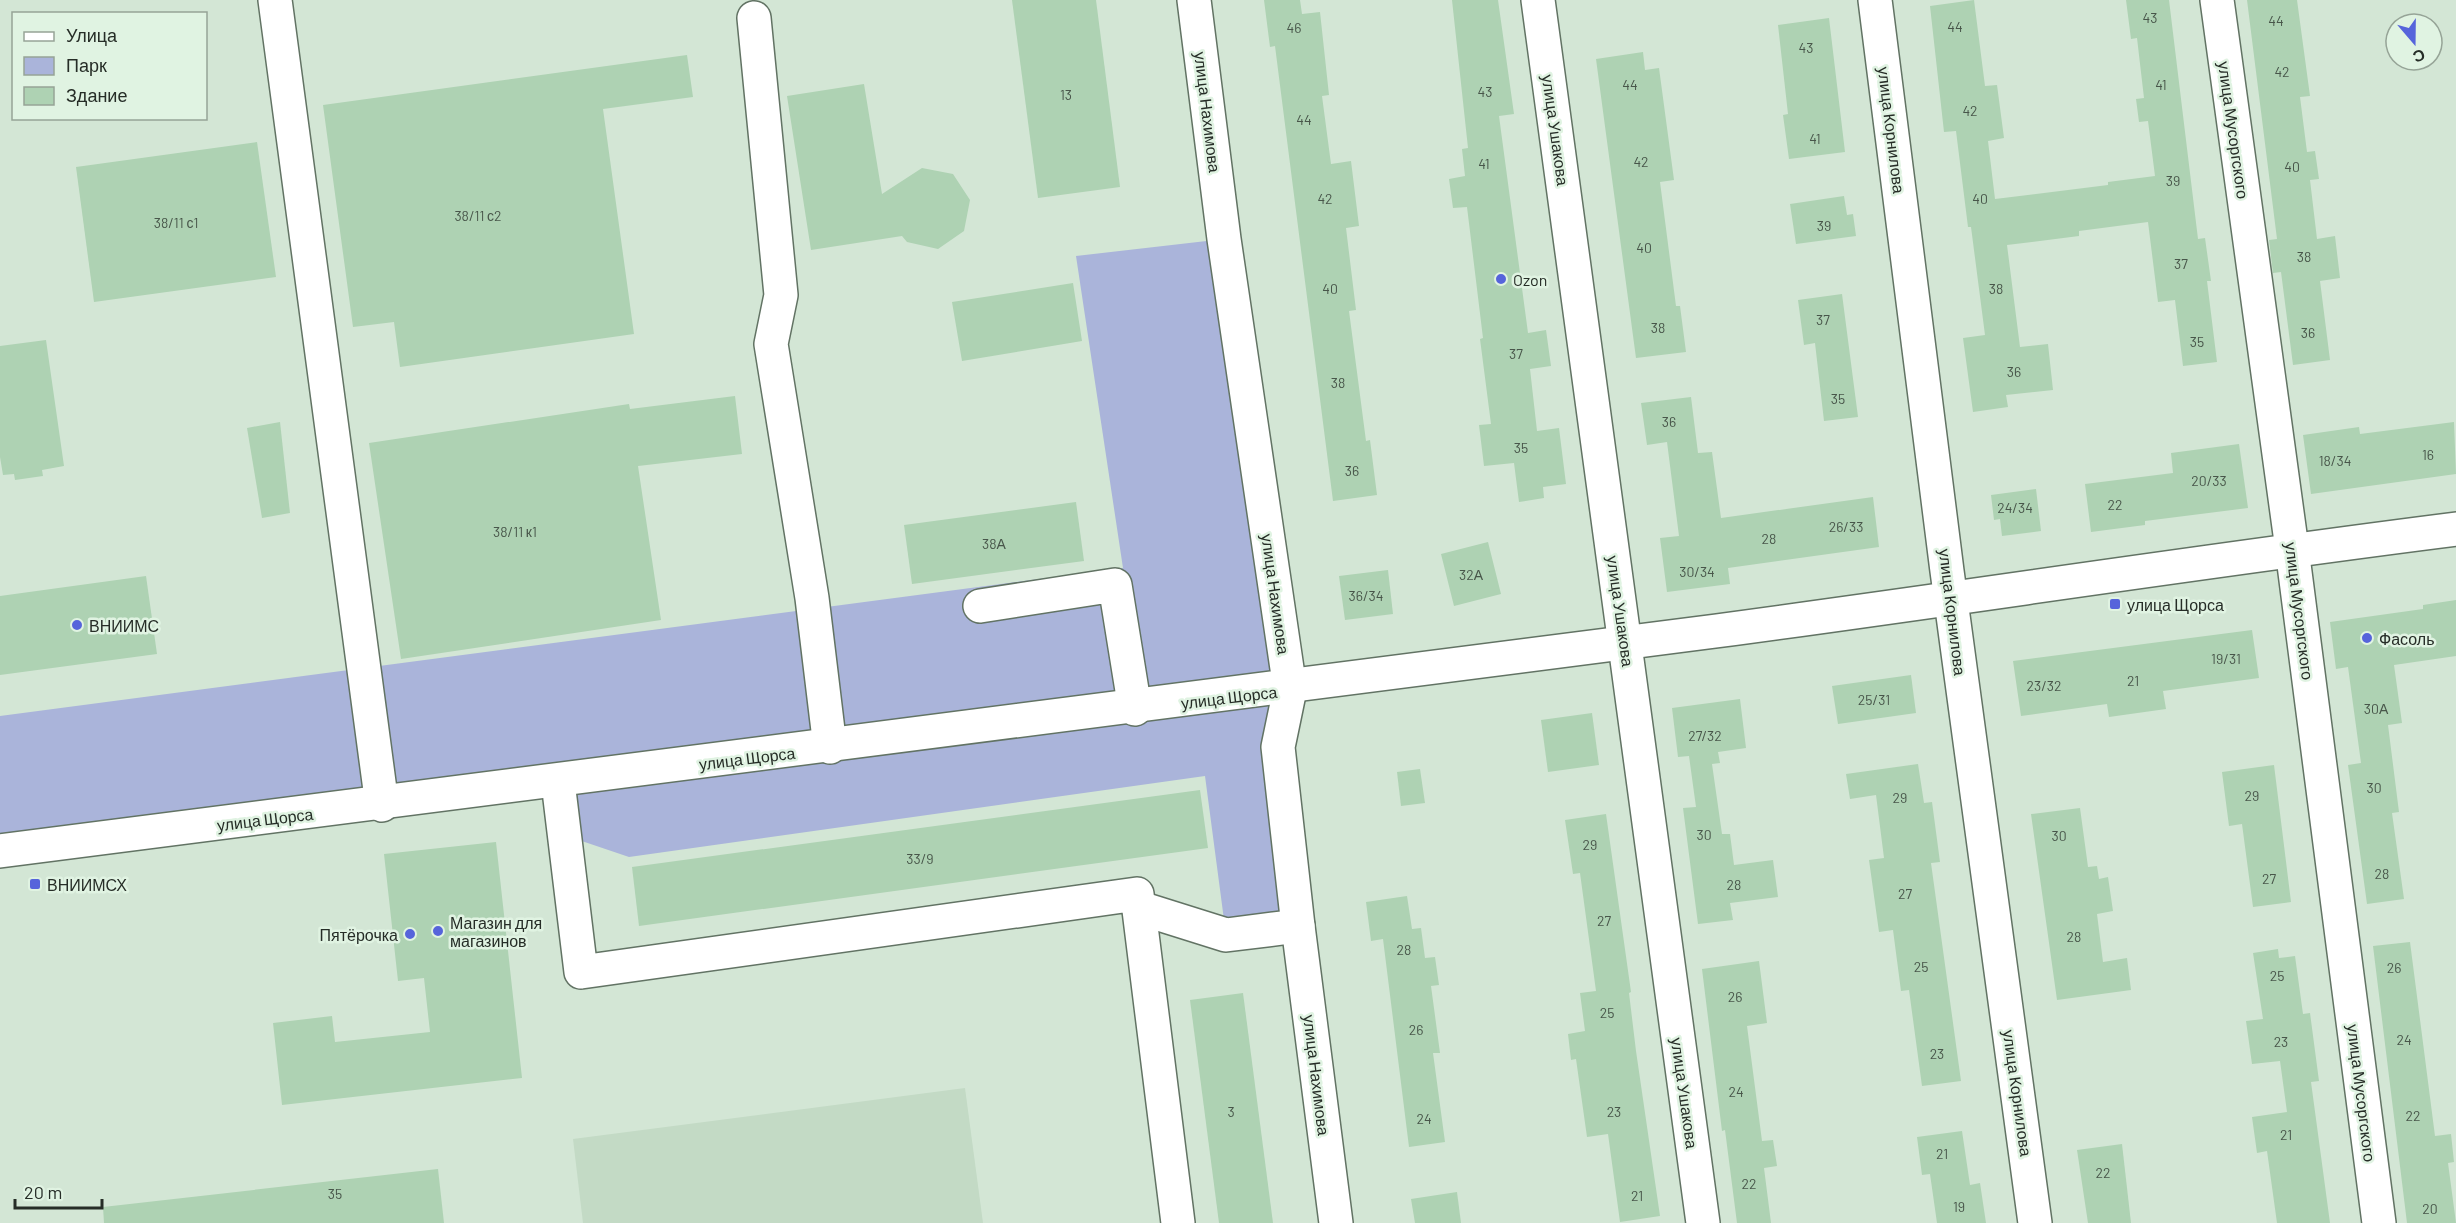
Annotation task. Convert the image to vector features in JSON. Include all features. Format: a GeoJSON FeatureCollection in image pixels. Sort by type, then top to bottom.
{"type":"FeatureCollection","features":[{"type":"Feature","properties":{"kind":"street"},"geometry":{"type":"LineString","coordinates":[[275,0],[382,805]]}},
{"type":"Feature","properties":{"kind":"street","name":"улица Нахимова"},"geometry":{"type":"LineString","coordinates":[[1194,0],[1224,239],[1290,688],[1278,747],[1336,1223]]}},
{"type":"Feature","properties":{"kind":"street","name":"улица Ушакова"},"geometry":{"type":"LineString","coordinates":[[1538,0],[1703,1223]]}},
{"type":"Feature","properties":{"kind":"street","name":"улица Корнилова"},"geometry":{"type":"LineString","coordinates":[[1875,0],[1951,599],[2035,1223]]}},
{"type":"Feature","properties":{"kind":"street","name":"улица Мусоргского"},"geometry":{"type":"LineString","coordinates":[[2217,0],[2292,549],[2379,1223]]}},
{"type":"Feature","properties":{"kind":"street"},"geometry":{"type":"LineString","coordinates":[[754,18],[781,296],[771,344],[813,598],[830,747]]}},
{"type":"Feature","properties":{"kind":"street","name":"улица Щорса"},"geometry":{"type":"LineString","coordinates":[[0,851],[1135,709],[1951,599],[2292,549],[2456,529]]}},
{"type":"Feature","properties":{"kind":"street"},"geometry":{"type":"LineString","coordinates":[[980,606],[1115,585],[1135,709]]}},
{"type":"Feature","properties":{"kind":"street"},"geometry":{"type":"LineString","coordinates":[[558,782],[581,972],[1137,894],[1178,1223]]}},
{"type":"Feature","properties":{"kind":"street"},"geometry":{"type":"LineString","coordinates":[[1140,908],[1226,935],[1298,926]]}},
{"type":"Feature","properties":{"kind":"shaded area"},"geometry":{"type":"Polygon","coordinates":[[[965,1088],[983,1223],[583,1223],[573,1139],[965,1088]]]}},
{"type":"Feature","properties":{"kind":"green space"},"geometry":{"type":"Polygon","coordinates":[[[1224,239],[1290,689],[1298,926],[1226,935],[1205,776],[629,857],[564,835],[558,782],[0,850],[0,716],[1123,568],[1076,256],[1224,239]]]}},
{"type":"Feature","properties":{"kind":"building"},"geometry":{"type":"Polygon","coordinates":[[[1012,0],[1096,0],[1120,187],[1038,198],[1012,0]]]}},
{"type":"Feature","properties":{"kind":"building"},"geometry":{"type":"Polygon","coordinates":[[[1264,0],[1300,0],[1302,14],[1320,12],[1329,95],[1322,96],[1331,164],[1351,161],[1359,226],[1346,228],[1356,310],[1349,311],[1366,441],[1370,440],[1377,495],[1333,501],[1275,46],[1270,47],[1264,0]]]}},
{"type":"Feature","properties":{"kind":"building"},"geometry":{"type":"Polygon","coordinates":[[[1452,0],[1498,0],[1514,114],[1499,116],[1528,333],[1546,330],[1551,366],[1530,369],[1537,431],[1559,428],[1566,484],[1543,487],[1544,498],[1519,502],[1514,463],[1484,466],[1479,425],[1491,424],[1480,339],[1483,338],[1467,207],[1453,208],[1449,179],[1465,176],[1462,149],[1468,148],[1452,0]]]}},
{"type":"Feature","properties":{"kind":"building"},"geometry":{"type":"Polygon","coordinates":[[[1974,0],[1985,86],[1997,85],[2004,138],[1988,141],[1995,199],[2108,185],[2108,182],[2155,176],[2148,121],[2139,122],[2136,99],[2144,98],[2137,38],[2131,39],[2126,0],[2169,0],[2198,239],[2205,238],[2211,281],[2207,281],[2217,362],[2183,366],[2175,300],[2158,302],[2148,222],[2079,231],[2079,236],[2007,245],[2020,347],[2048,344],[2053,390],[2006,395],[2008,407],[1973,412],[1963,338],[1985,335],[1956,131],[1944,132],[1930,6],[1974,0]]]}},
{"type":"Feature","properties":{"kind":"building"},"geometry":{"type":"Polygon","coordinates":[[[2247,0],[2297,0],[2310,96],[2300,97],[2307,152],[2315,151],[2319,179],[2310,180],[2317,239],[2335,236],[2340,278],[2320,281],[2330,360],[2293,365],[2281,272],[2273,273],[2269,240],[2277,239],[2247,0]]]}},
{"type":"Feature","properties":{"kind":"building"},"geometry":{"type":"Polygon","coordinates":[[[1829,18],[1845,152],[1789,159],[1783,115],[1788,114],[1778,25],[1829,18]]]}},
{"type":"Feature","properties":{"kind":"building"},"geometry":{"type":"Polygon","coordinates":[[[1643,52],[1645,70],[1659,68],[1674,180],[1660,182],[1676,306],[1680,306],[1686,352],[1636,358],[1596,59],[1643,52]]]}},
{"type":"Feature","properties":{"kind":"building"},"geometry":{"type":"Polygon","coordinates":[[[687,55],[693,97],[603,109],[634,334],[400,367],[394,322],[353,327],[323,105],[687,55]]]}},
{"type":"Feature","properties":{"kind":"building"},"geometry":{"type":"Polygon","coordinates":[[[864,84],[882,194],[922,168],[953,174],[970,200],[964,231],[938,249],[907,242],[902,236],[811,250],[787,96],[864,84]]]}},
{"type":"Feature","properties":{"kind":"building"},"geometry":{"type":"Polygon","coordinates":[[[257,142],[276,277],[94,302],[76,167],[257,142]]]}},
{"type":"Feature","properties":{"kind":"building"},"geometry":{"type":"Polygon","coordinates":[[[1844,196],[1847,215],[1853,214],[1856,236],[1796,244],[1790,204],[1844,196]]]}},
{"type":"Feature","properties":{"kind":"building"},"geometry":{"type":"Polygon","coordinates":[[[1073,283],[1082,341],[962,361],[952,302],[1073,283]]]}},
{"type":"Feature","properties":{"kind":"building"},"geometry":{"type":"Polygon","coordinates":[[[1842,294],[1858,417],[1824,421],[1815,343],[1804,345],[1798,300],[1842,294]]]}},
{"type":"Feature","properties":{"kind":"building"},"geometry":{"type":"Polygon","coordinates":[[[46,340],[64,466],[42,470],[43,476],[15,480],[14,474],[3,475],[0,457],[0,346],[46,340]]]}},
{"type":"Feature","properties":{"kind":"building"},"geometry":{"type":"Polygon","coordinates":[[[735,396],[742,454],[638,466],[661,620],[401,659],[369,443],[629,404],[630,409],[735,396]]]}},
{"type":"Feature","properties":{"kind":"building"},"geometry":{"type":"Polygon","coordinates":[[[1691,397],[1698,453],[1712,452],[1721,518],[1873,497],[1879,547],[1728,568],[1730,584],[1667,592],[1660,538],[1679,536],[1667,442],[1647,445],[1641,403],[1691,397]]]}},
{"type":"Feature","properties":{"kind":"building"},"geometry":{"type":"Polygon","coordinates":[[[280,422],[290,513],[262,518],[247,428],[280,422]]]}},
{"type":"Feature","properties":{"kind":"building"},"geometry":{"type":"Polygon","coordinates":[[[2454,422],[2456,474],[2311,494],[2303,435],[2359,427],[2360,434],[2454,422]]]}},
{"type":"Feature","properties":{"kind":"building"},"geometry":{"type":"Polygon","coordinates":[[[2239,444],[2248,508],[2145,521],[2145,525],[2091,532],[2085,484],[2173,473],[2171,453],[2239,444]]]}},
{"type":"Feature","properties":{"kind":"building"},"geometry":{"type":"Polygon","coordinates":[[[2036,489],[2041,531],[2002,536],[2000,519],[1994,520],[1991,495],[2036,489]]]}},
{"type":"Feature","properties":{"kind":"building"},"geometry":{"type":"Polygon","coordinates":[[[1076,502],[1084,561],[912,584],[904,525],[1076,502]]]}},
{"type":"Feature","properties":{"kind":"building"},"geometry":{"type":"Polygon","coordinates":[[[1488,542],[1501,594],[1454,606],[1441,554],[1488,542]]]}},
{"type":"Feature","properties":{"kind":"building"},"geometry":{"type":"Polygon","coordinates":[[[1388,570],[1393,614],[1345,620],[1339,576],[1388,570]]]}},
{"type":"Feature","properties":{"kind":"building","name":"ВНИИМС"},"geometry":{"type":"Polygon","coordinates":[[[146,576],[157,654],[0,675],[0,596],[146,576]]]}},
{"type":"Feature","properties":{"kind":"building"},"geometry":{"type":"Polygon","coordinates":[[[2456,600],[2456,656],[2394,665],[2402,723],[2388,725],[2399,812],[2392,813],[2404,899],[2367,904],[2348,765],[2361,763],[2348,667],[2336,669],[2330,622],[2423,609],[2423,605],[2456,600]]]}},
{"type":"Feature","properties":{"kind":"building"},"geometry":{"type":"Polygon","coordinates":[[[2252,630],[2259,678],[2163,691],[2166,709],[2109,717],[2107,704],[2021,716],[2013,661],[2252,630]]]}},
{"type":"Feature","properties":{"kind":"building"},"geometry":{"type":"Polygon","coordinates":[[[1911,675],[1916,713],[1838,724],[1832,686],[1911,675]]]}},
{"type":"Feature","properties":{"kind":"building"},"geometry":{"type":"Polygon","coordinates":[[[1740,699],[1746,748],[1718,752],[1720,763],[1712,764],[1722,834],[1730,834],[1734,865],[1773,860],[1778,897],[1730,903],[1733,920],[1698,924],[1683,808],[1696,807],[1689,756],[1678,757],[1672,708],[1740,699]]]}},
{"type":"Feature","properties":{"kind":"building"},"geometry":{"type":"Polygon","coordinates":[[[1592,713],[1599,765],[1548,772],[1541,720],[1592,713]]]}},
{"type":"Feature","properties":{"kind":"building"},"geometry":{"type":"Polygon","coordinates":[[[1918,764],[1924,803],[1932,802],[1940,862],[1931,863],[1961,1081],[1922,1086],[1909,990],[1901,991],[1893,930],[1879,932],[1869,860],[1884,858],[1876,795],[1850,799],[1846,774],[1918,764]]]}},
{"type":"Feature","properties":{"kind":"building"},"geometry":{"type":"Polygon","coordinates":[[[2274,765],[2291,902],[2253,907],[2242,824],[2229,826],[2222,772],[2274,765]]]}},
{"type":"Feature","properties":{"kind":"building"},"geometry":{"type":"Polygon","coordinates":[[[1420,769],[1425,803],[1401,806],[1397,772],[1420,769]]]}},
{"type":"Feature","properties":{"kind":"building"},"geometry":{"type":"Polygon","coordinates":[[[1200,790],[1208,848],[639,926],[632,867],[1200,790]]]}},
{"type":"Feature","properties":{"kind":"building"},"geometry":{"type":"Polygon","coordinates":[[[2080,808],[2088,867],[2097,866],[2099,879],[2108,877],[2113,911],[2097,914],[2103,962],[2127,958],[2131,990],[2057,1000],[2031,814],[2080,808]]]}},
{"type":"Feature","properties":{"kind":"building"},"geometry":{"type":"Polygon","coordinates":[[[1606,814],[1631,992],[1629,993],[1636,1051],[1660,1216],[1620,1222],[1608,1134],[1587,1137],[1576,1059],[1571,1060],[1568,1034],[1585,1031],[1580,993],[1596,991],[1580,873],[1573,874],[1565,820],[1606,814]]]}},
{"type":"Feature","properties":{"kind":"building"},"geometry":{"type":"Polygon","coordinates":[[[496,842],[522,1078],[282,1105],[273,1023],[332,1016],[335,1042],[430,1032],[424,978],[398,981],[384,854],[496,842]]]}},
{"type":"Feature","properties":{"kind":"building"},"geometry":{"type":"Polygon","coordinates":[[[1407,896],[1412,929],[1421,928],[1425,958],[1435,957],[1439,985],[1431,986],[1440,1053],[1433,1053],[1445,1142],[1409,1147],[1383,939],[1371,941],[1366,902],[1407,896]]]}},
{"type":"Feature","properties":{"kind":"building"},"geometry":{"type":"Polygon","coordinates":[[[2410,942],[2435,1136],[2451,1134],[2454,1162],[2448,1163],[2456,1223],[2407,1223],[2373,946],[2410,942]]]}},
{"type":"Feature","properties":{"kind":"building"},"geometry":{"type":"Polygon","coordinates":[[[2278,949],[2279,958],[2295,956],[2303,1014],[2310,1013],[2319,1081],[2311,1082],[2330,1223],[2277,1223],[2267,1151],[2257,1153],[2252,1117],[2287,1112],[2280,1061],[2252,1064],[2246,1021],[2263,1019],[2253,953],[2278,949]]]}},
{"type":"Feature","properties":{"kind":"building"},"geometry":{"type":"Polygon","coordinates":[[[1759,961],[1767,1023],[1747,1026],[1762,1141],[1773,1140],[1777,1166],[1764,1168],[1771,1223],[1737,1223],[1725,1130],[1722,1131],[1702,969],[1759,961]]]}},
{"type":"Feature","properties":{"kind":"building"},"geometry":{"type":"Polygon","coordinates":[[[1243,993],[1273,1223],[1219,1223],[1190,1000],[1243,993]]]}},
{"type":"Feature","properties":{"kind":"building"},"geometry":{"type":"Polygon","coordinates":[[[1962,1131],[1970,1185],[1980,1183],[1986,1223],[1937,1223],[1930,1174],[1922,1175],[1917,1137],[1962,1131]]]}},
{"type":"Feature","properties":{"kind":"building"},"geometry":{"type":"Polygon","coordinates":[[[2122,1144],[2131,1223],[2088,1223],[2077,1150],[2122,1144]]]}},
{"type":"Feature","properties":{"kind":"building"},"geometry":{"type":"Polygon","coordinates":[[[438,1169],[444,1223],[104,1223],[103,1207],[438,1169]]]}},
{"type":"Feature","properties":{"kind":"building"},"geometry":{"type":"Polygon","coordinates":[[[1457,1192],[1461,1223],[1415,1223],[1411,1199],[1457,1192]]]}},
{"type":"Feature","properties":{"kind":"place","name":"Ozon"},"geometry":{"type":"Point","coordinates":[1501,279]}},
{"type":"Feature","properties":{"kind":"place","name":"улица Щорса"},"geometry":{"type":"Point","coordinates":[2115,604]}},
{"type":"Feature","properties":{"kind":"place","name":"ВНИИМС"},"geometry":{"type":"Point","coordinates":[77,625]}},
{"type":"Feature","properties":{"kind":"place","name":"Фасоль"},"geometry":{"type":"Point","coordinates":[2367,638]}},
{"type":"Feature","properties":{"kind":"place","name":"ВНИИМСХ"},"geometry":{"type":"Point","coordinates":[35,884]}},
{"type":"Feature","properties":{"kind":"place","name":"Магазин для магазинов"},"geometry":{"type":"Point","coordinates":[438,931]}},
{"type":"Feature","properties":{"kind":"place","name":"Пятёрочка"},"geometry":{"type":"Point","coordinates":[410,934]}}]}
